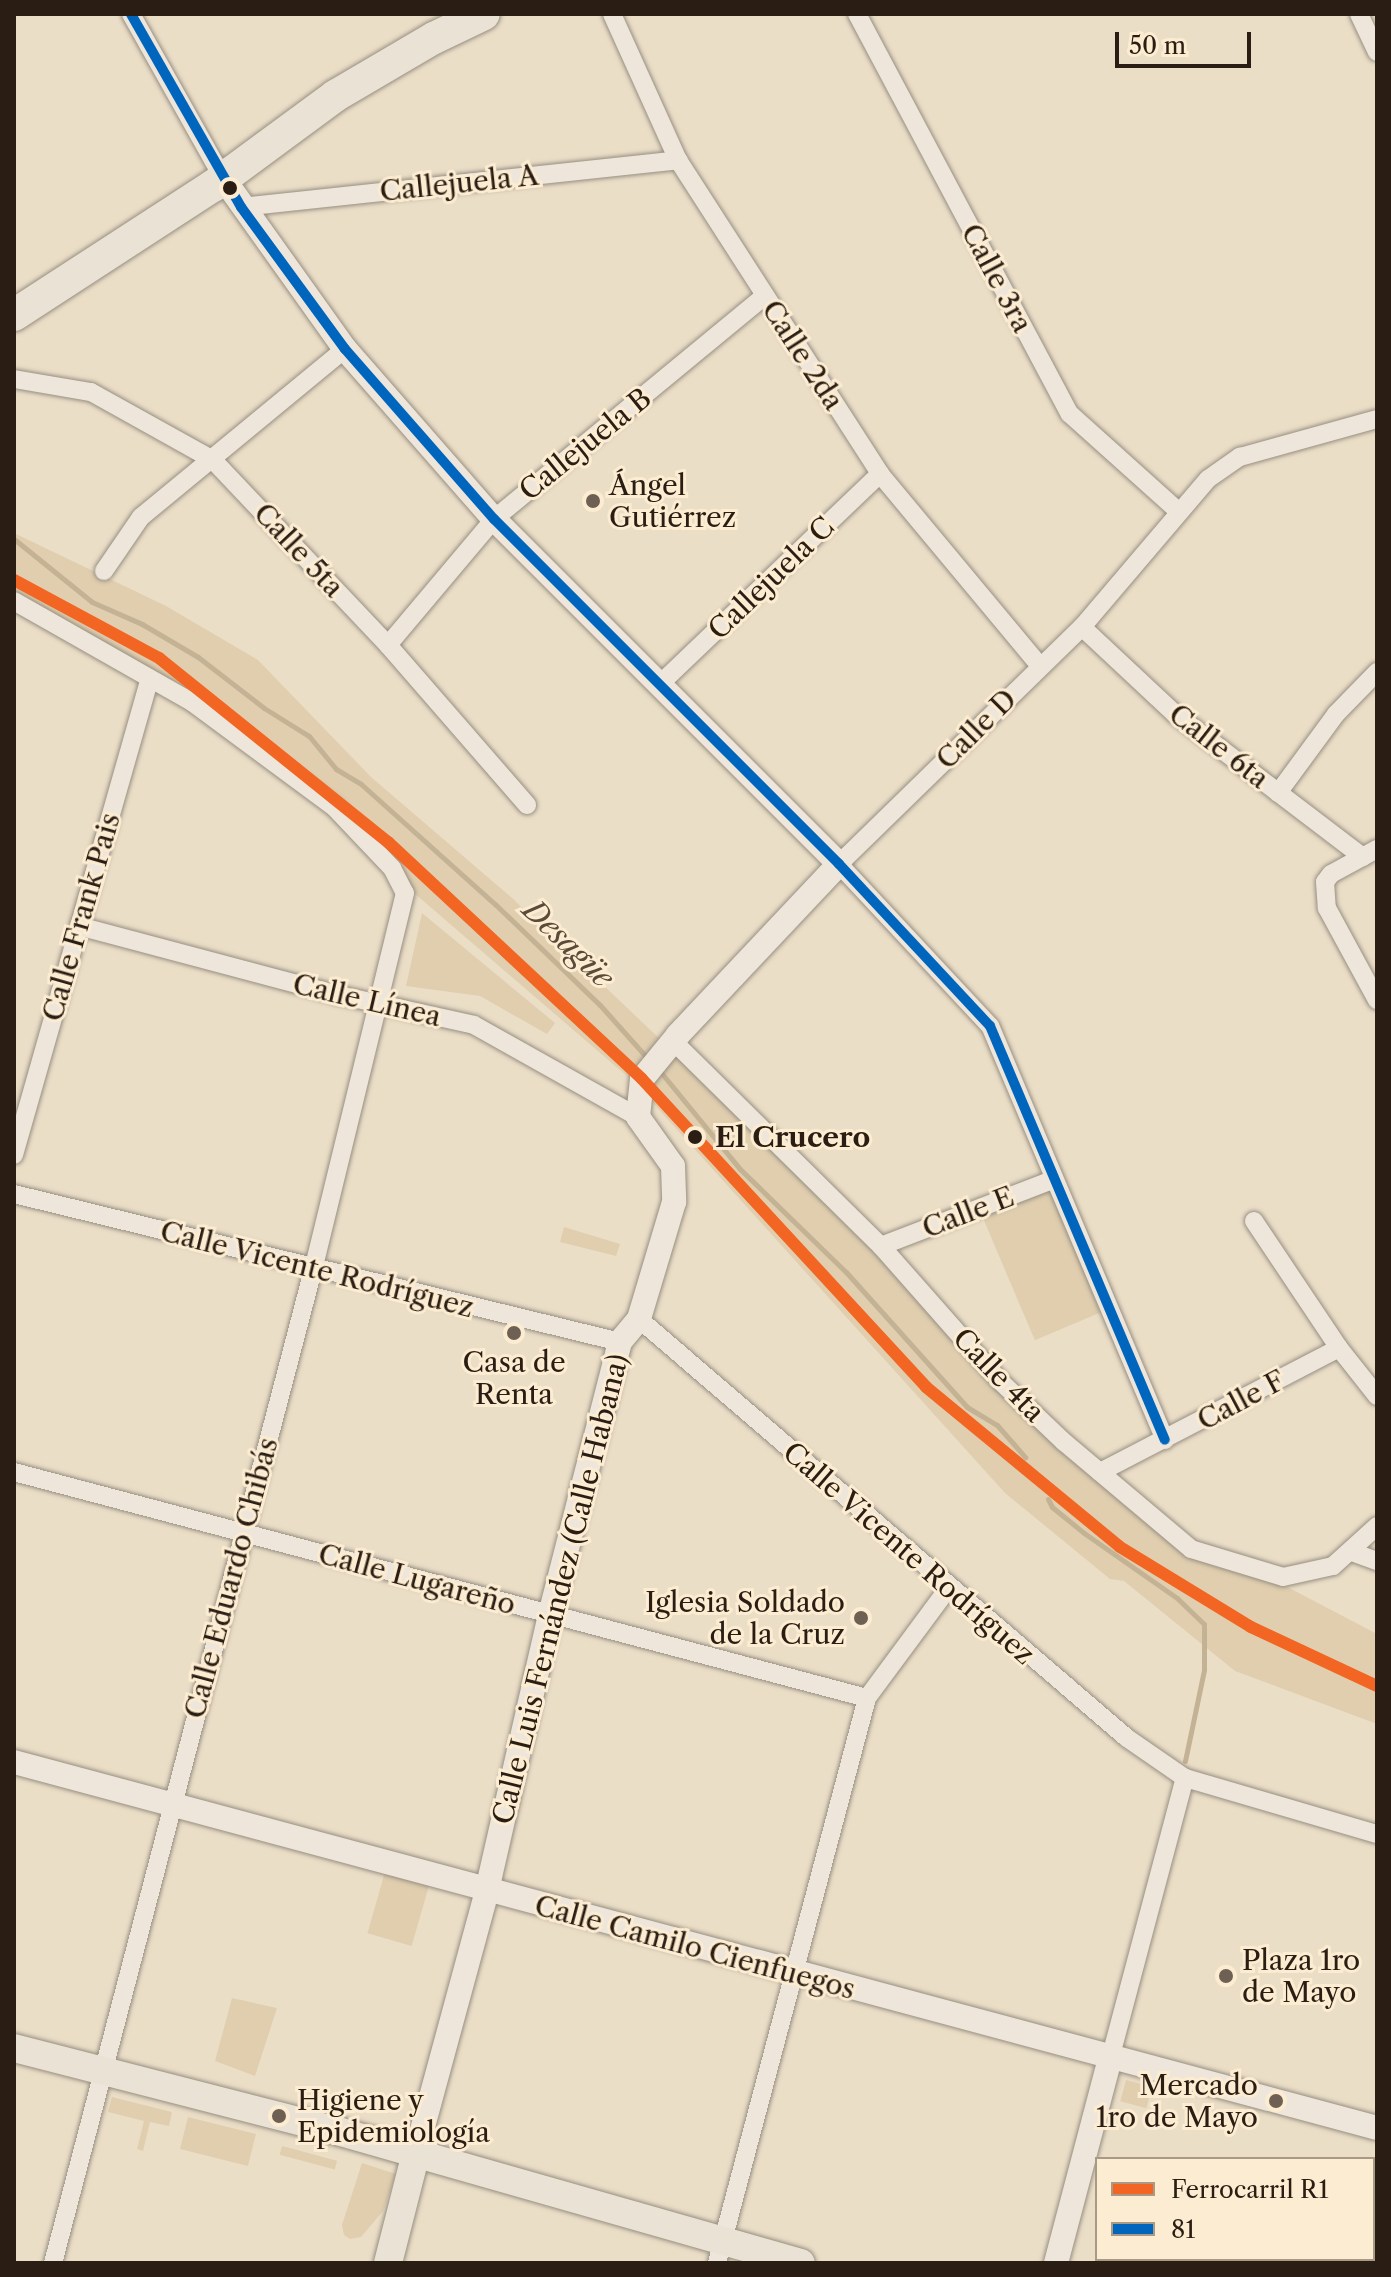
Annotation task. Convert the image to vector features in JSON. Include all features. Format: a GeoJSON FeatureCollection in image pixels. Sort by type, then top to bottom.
{"type":"FeatureCollection","features":[{"type":"Feature","properties":{"kind":"highway"},"geometry":{"type":"LineString","coordinates":[[14,315],[223,178],[335,96],[434,38],[484,14]]}},
{"type":"Feature","properties":{"kind":"main road"},"geometry":{"type":"LineString","coordinates":[[14,2048],[416,2153],[720,2253],[801,2263]]}},
{"type":"Feature","properties":{"kind":"main road"},"geometry":{"type":"LineString","coordinates":[[388,2263],[416,2153]]}},
{"type":"Feature","properties":{"kind":"street"},"geometry":{"type":"LineString","coordinates":[[131,14],[241,207],[345,349],[494,519],[839,864],[990,1026],[1165,1440]]}},
{"type":"Feature","properties":{"kind":"street","name":"Calle 2da"},"geometry":{"type":"LineString","coordinates":[[612,14],[678,160],[880,474],[1040,666]]}},
{"type":"Feature","properties":{"kind":"street","name":"Calle 3ra"},"geometry":{"type":"LineString","coordinates":[[857,14],[1070,414],[1178,511]]}},
{"type":"Feature","properties":{"kind":"street"},"geometry":{"type":"LineString","coordinates":[[1359,14],[1377,52]]}},
{"type":"Feature","properties":{"kind":"street","name":"Callejuela A"},"geometry":{"type":"LineString","coordinates":[[241,207],[678,160]]}},
{"type":"Feature","properties":{"kind":"street","name":"Callejuela B"},"geometry":{"type":"LineString","coordinates":[[388,645],[494,519],[765,296]]}},
{"type":"Feature","properties":{"kind":"street"},"geometry":{"type":"LineString","coordinates":[[104,571],[141,517],[345,349]]}},
{"type":"Feature","properties":{"kind":"street","name":"Calle 5ta"},"geometry":{"type":"LineString","coordinates":[[14,379],[91,392],[213,460],[388,645],[527,805]]}},
{"type":"Feature","properties":{"kind":"street","name":"Calle D"},"geometry":{"type":"LineString","coordinates":[[638,1117],[642,1079],[668,1047],[839,864],[1082,627],[1208,479],[1240,457],[1377,419]]}},
{"type":"Feature","properties":{"kind":"street","name":"Callejuela C"},"geometry":{"type":"LineString","coordinates":[[661,683],[880,474]]}},
{"type":"Feature","properties":{"kind":"street"},"geometry":{"type":"LineString","coordinates":[[14,601],[149,680]]}},
{"type":"Feature","properties":{"kind":"street","name":"Calle 6ta"},"geometry":{"type":"LineString","coordinates":[[1082,627],[1175,714],[1278,793],[1370,853]]}},
{"type":"Feature","properties":{"kind":"street"},"geometry":{"type":"LineString","coordinates":[[1278,793],[1336,714],[1377,672]]}},
{"type":"Feature","properties":{"kind":"street","name":"Calle Eduardo Chibás"},"geometry":{"type":"LineString","coordinates":[[53,2263],[313,1270],[405,893],[392,868],[335,808],[192,702],[149,680]]}},
{"type":"Feature","properties":{"kind":"street","name":"Calle Frank Pais"},"geometry":{"type":"LineString","coordinates":[[14,1155],[149,680]]}},
{"type":"Feature","properties":{"kind":"street"},"geometry":{"type":"LineString","coordinates":[[1370,853],[1331,874],[1325,882],[1327,908],[1377,1000]]}},
{"type":"Feature","properties":{"kind":"street","name":"Calle Línea"},"geometry":{"type":"LineString","coordinates":[[79,926],[380,1004],[474,1025],[638,1117]]}},
{"type":"Feature","properties":{"kind":"street","name":"Calle 4ta"},"geometry":{"type":"LineString","coordinates":[[668,1047],[881,1246],[1001,1382],[1191,1549],[1283,1577],[1333,1566],[1352,1552],[1377,1526]]}},
{"type":"Feature","properties":{"kind":"street","name":"Calle Luis Fernández (Calle Habana)"},"geometry":{"type":"LineString","coordinates":[[416,2153],[487,1891],[550,1615],[620,1342],[639,1319],[674,1202],[673,1166],[638,1117]]}},
{"type":"Feature","properties":{"kind":"street","name":"Calle E"},"geometry":{"type":"LineString","coordinates":[[881,1246],[1055,1179]]}},
{"type":"Feature","properties":{"kind":"street","name":"Calle Vicente Rodríguez"},"geometry":{"type":"LineString","coordinates":[[14,1194],[313,1270],[620,1342]]}},
{"type":"Feature","properties":{"kind":"street"},"geometry":{"type":"LineString","coordinates":[[1254,1221],[1339,1348],[1377,1396]]}},
{"type":"Feature","properties":{"kind":"street","name":"Calle Vicente Rodríguez"},"geometry":{"type":"LineString","coordinates":[[639,1319],[1127,1738],[1185,1778]]}},
{"type":"Feature","properties":{"kind":"street","name":"Calle F"},"geometry":{"type":"LineString","coordinates":[[1100,1472],[1339,1348]]}},
{"type":"Feature","properties":{"kind":"street","name":"Calle Lugareño"},"geometry":{"type":"LineString","coordinates":[[14,1472],[867,1698]]}},
{"type":"Feature","properties":{"kind":"street"},"geometry":{"type":"LineString","coordinates":[[1352,1552],[1377,1561]]}},
{"type":"Feature","properties":{"kind":"street"},"geometry":{"type":"LineString","coordinates":[[720,2253],[867,1698],[949,1587]]}},
{"type":"Feature","properties":{"kind":"street","name":"Calle Camilo Cienfuegos"},"geometry":{"type":"LineString","coordinates":[[14,1762],[1110,2059],[1377,2128]]}},
{"type":"Feature","properties":{"kind":"street"},"geometry":{"type":"LineString","coordinates":[[1056,2263],[1185,1778],[1377,1834]]}},
{"type":"Feature","properties":{"kind":"shaded area"},"geometry":{"type":"Polygon","coordinates":[[[14,533],[166,606],[258,660],[371,777],[511,897],[881,1250],[989,1380],[1191,1554],[1274,1580],[1377,1634],[1377,1724],[1235,1671],[1124,1581],[1110,1579],[1005,1493],[634,1082],[414,893],[393,856],[342,809],[155,676],[76,625],[14,592],[14,533]]]}},
{"type":"Feature","properties":{"kind":"shaded area"},"geometry":{"type":"Polygon","coordinates":[[[422,913],[555,1023],[547,1034],[480,996],[406,986],[422,913]]]}},
{"type":"Feature","properties":{"kind":"shaded area"},"geometry":{"type":"Polygon","coordinates":[[[1053,1186],[1106,1310],[1035,1340],[982,1216],[1053,1186]]]}},
{"type":"Feature","properties":{"kind":"shaded area"},"geometry":{"type":"Polygon","coordinates":[[[564,1227],[620,1244],[616,1256],[560,1242],[564,1227]]]}},
{"type":"Feature","properties":{"kind":"shaded area"},"geometry":{"type":"Polygon","coordinates":[[[387,1865],[431,1878],[412,1946],[367,1933],[387,1865]]]}},
{"type":"Feature","properties":{"kind":"shaded area"},"geometry":{"type":"Polygon","coordinates":[[[232,1998],[277,2008],[255,2076],[215,2061],[232,1998]]]}},
{"type":"Feature","properties":{"kind":"shaded area"},"geometry":{"type":"Polygon","coordinates":[[[1126,2080],[1152,2087],[1146,2108],[1120,2101],[1126,2080]]]}},
{"type":"Feature","properties":{"kind":"shaded area"},"geometry":{"type":"Polygon","coordinates":[[[112,2097],[172,2112],[169,2126],[150,2122],[143,2151],[137,2149],[144,2121],[108,2112],[112,2097]]]}},
{"type":"Feature","properties":{"kind":"shaded area"},"geometry":{"type":"Polygon","coordinates":[[[188,2117],[256,2134],[248,2166],[180,2149],[188,2117]]]}},
{"type":"Feature","properties":{"kind":"shaded area"},"geometry":{"type":"Polygon","coordinates":[[[282,2146],[337,2161],[335,2169],[280,2155],[282,2146]]]}},
{"type":"Feature","properties":{"kind":"shaded area"},"geometry":{"type":"Polygon","coordinates":[[[362,2163],[396,2174],[383,2211],[361,2237],[350,2239],[344,2235],[342,2225],[362,2163]]]}},
{"type":"Feature","properties":{"kind":"waterway","name":"Desagüe"},"geometry":{"type":"LineString","coordinates":[[14,539],[92,602],[142,624],[198,657],[264,708],[309,736],[336,769],[361,784],[496,905],[600,1005],[649,1060]]}},
{"type":"Feature","properties":{"kind":"waterway","name":"Desagüe"},"geometry":{"type":"LineString","coordinates":[[659,1070],[740,1169],[846,1272],[967,1407],[997,1425],[1025,1457]]}},
{"type":"Feature","properties":{"kind":"waterway","name":"Desagüe"},"geometry":{"type":"LineString","coordinates":[[1048,1499],[1052,1507],[1084,1533],[1177,1598],[1204,1624],[1204,1670],[1185,1761]]}},
{"type":"Feature","properties":{"kind":"rail line","name":"R1"},"geometry":{"type":"LineString","coordinates":[[14,580],[159,658],[388,842],[642,1079],[926,1387],[1120,1547],[1251,1627],[1377,1686]]}},
{"type":"Feature","properties":{"kind":"transit line","name":"81"},"geometry":{"type":"LineString","coordinates":[[131,14],[241,207],[345,349],[494,519],[839,864],[990,1026],[1165,1440]]}},
{"type":"Feature","properties":{"kind":"place","name":"Ángel Gutiérrez"},"geometry":{"type":"Point","coordinates":[593,501]}},
{"type":"Feature","properties":{"kind":"place","name":"El Crucero"},"geometry":{"type":"Point","coordinates":[695,1137]}},
{"type":"Feature","properties":{"kind":"place","name":"Casa de Renta"},"geometry":{"type":"Point","coordinates":[514,1333]}},
{"type":"Feature","properties":{"kind":"place","name":"Iglesia Soldado de la Cruz"},"geometry":{"type":"Point","coordinates":[861,1618]}},
{"type":"Feature","properties":{"kind":"place","name":"Plaza 1ro de Mayo"},"geometry":{"type":"Point","coordinates":[1226,1976]}},
{"type":"Feature","properties":{"kind":"place","name":"Mercado 1ro de Mayo"},"geometry":{"type":"Point","coordinates":[1276,2101]}},
{"type":"Feature","properties":{"kind":"place","name":"Higiene y Epidemiología"},"geometry":{"type":"Point","coordinates":[279,2116]}}]}
